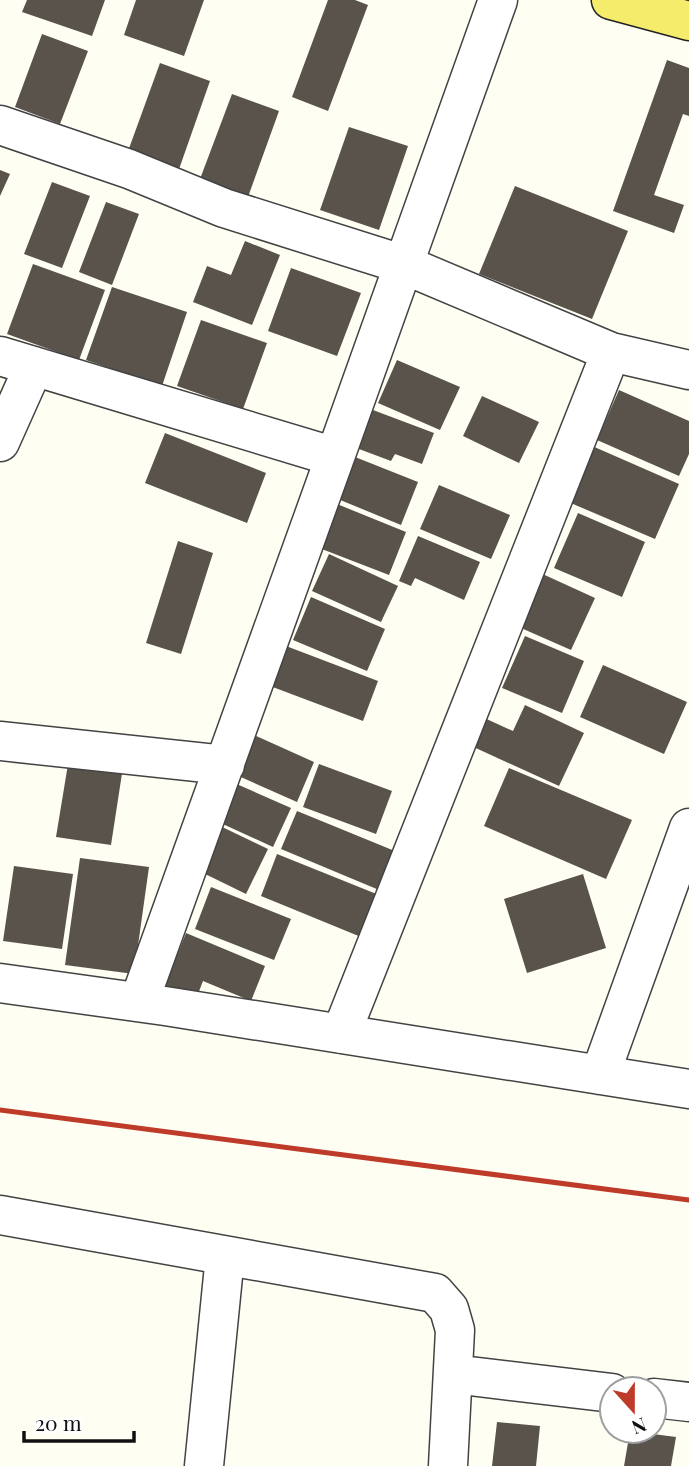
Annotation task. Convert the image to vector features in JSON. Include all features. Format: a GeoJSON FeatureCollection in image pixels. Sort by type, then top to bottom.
{"type":"FeatureCollection","features":[{"type":"Feature","properties":{"kind":"main road"},"geometry":{"type":"LineString","coordinates":[[611,0],[689,21]]}},
{"type":"Feature","properties":{"kind":"street"},"geometry":{"type":"LineString","coordinates":[[139,1002],[498,0]]}},
{"type":"Feature","properties":{"kind":"street"},"geometry":{"type":"LineString","coordinates":[[0,125],[129,169],[224,208],[405,265],[611,352],[689,370]]}},
{"type":"Feature","properties":{"kind":"street"},"geometry":{"type":"LineString","coordinates":[[341,1034],[611,352]]}},
{"type":"Feature","properties":{"kind":"street"},"geometry":{"type":"LineString","coordinates":[[0,442],[17,361],[335,457]]}},
{"type":"Feature","properties":{"kind":"street"},"geometry":{"type":"LineString","coordinates":[[0,741],[225,765]]}},
{"type":"Feature","properties":{"kind":"street"},"geometry":{"type":"LineString","coordinates":[[600,1075],[689,828]]}},
{"type":"Feature","properties":{"kind":"street"},"geometry":{"type":"LineString","coordinates":[[0,983],[139,1002],[689,1089]]}},
{"type":"Feature","properties":{"kind":"street"},"geometry":{"type":"LineString","coordinates":[[0,1215],[435,1293],[449,1309],[455,1330],[448,1466]]}},
{"type":"Feature","properties":{"kind":"street"},"geometry":{"type":"LineString","coordinates":[[204,1466],[225,1256]]}},
{"type":"Feature","properties":{"kind":"street"},"geometry":{"type":"LineString","coordinates":[[453,1374],[598,1391]]}},
{"type":"Feature","properties":{"kind":"street"},"geometry":{"type":"LineString","coordinates":[[668,1400],[689,1402]]}},
{"type":"Feature","properties":{"kind":"building"},"geometry":{"type":"Polygon","coordinates":[[[27,0],[105,0],[92,36],[22,12],[27,0]]]}},
{"type":"Feature","properties":{"kind":"building"},"geometry":{"type":"Polygon","coordinates":[[[136,0],[204,0],[184,56],[124,35],[136,0]]]}},
{"type":"Feature","properties":{"kind":"building"},"geometry":{"type":"Polygon","coordinates":[[[328,0],[355,0],[368,5],[328,111],[292,97],[328,0]]]}},
{"type":"Feature","properties":{"kind":"building"},"geometry":{"type":"Polygon","coordinates":[[[42,34],[88,51],[60,124],[15,107],[42,34]]]}},
{"type":"Feature","properties":{"kind":"building"},"geometry":{"type":"Polygon","coordinates":[[[667,60],[689,68],[689,116],[683,114],[654,195],[684,205],[674,233],[613,211],[667,60]]]}},
{"type":"Feature","properties":{"kind":"building"},"geometry":{"type":"Polygon","coordinates":[[[160,63],[210,81],[178,172],[127,154],[160,63]]]}},
{"type":"Feature","properties":{"kind":"building"},"geometry":{"type":"Polygon","coordinates":[[[232,94],[279,111],[248,197],[200,179],[232,94]]]}},
{"type":"Feature","properties":{"kind":"building"},"geometry":{"type":"Polygon","coordinates":[[[349,127],[408,146],[379,230],[320,210],[349,127]]]}},
{"type":"Feature","properties":{"kind":"building"},"geometry":{"type":"Polygon","coordinates":[[[0,170],[10,174],[0,196],[0,170]]]}},
{"type":"Feature","properties":{"kind":"building"},"geometry":{"type":"Polygon","coordinates":[[[52,182],[90,196],[62,268],[24,254],[52,182]]]}},
{"type":"Feature","properties":{"kind":"building"},"geometry":{"type":"Polygon","coordinates":[[[515,186],[628,231],[592,319],[479,274],[515,186]]]}},
{"type":"Feature","properties":{"kind":"building"},"geometry":{"type":"Polygon","coordinates":[[[106,202],[139,214],[112,285],[79,272],[106,202]]]}},
{"type":"Feature","properties":{"kind":"building"},"geometry":{"type":"Polygon","coordinates":[[[245,241],[280,255],[252,325],[193,302],[207,266],[231,275],[245,241]]]}},
{"type":"Feature","properties":{"kind":"building"},"geometry":{"type":"Polygon","coordinates":[[[33,264],[105,290],[79,360],[7,334],[33,264]]]}},
{"type":"Feature","properties":{"kind":"building"},"geometry":{"type":"Polygon","coordinates":[[[291,268],[361,293],[337,356],[268,331],[291,268]]]}},
{"type":"Feature","properties":{"kind":"building"},"geometry":{"type":"Polygon","coordinates":[[[112,287],[187,312],[162,386],[86,360],[112,287]]]}},
{"type":"Feature","properties":{"kind":"building"},"geometry":{"type":"Polygon","coordinates":[[[201,320],[267,343],[243,409],[177,386],[201,320]]]}},
{"type":"Feature","properties":{"kind":"building"},"geometry":{"type":"Polygon","coordinates":[[[397,360],[460,387],[440,430],[378,403],[397,360]]]}},
{"type":"Feature","properties":{"kind":"building"},"geometry":{"type":"Polygon","coordinates":[[[619,390],[689,421],[689,454],[679,476],[597,440],[619,390]]]}},
{"type":"Feature","properties":{"kind":"building"},"geometry":{"type":"Polygon","coordinates":[[[482,396],[539,422],[519,463],[463,436],[482,396]]]}},
{"type":"Feature","properties":{"kind":"building"},"geometry":{"type":"Polygon","coordinates":[[[373,410],[434,433],[422,464],[395,454],[391,461],[359,449],[373,410]]]}},
{"type":"Feature","properties":{"kind":"building"},"geometry":{"type":"Polygon","coordinates":[[[165,433],[266,473],[247,523],[145,483],[165,433]]]}},
{"type":"Feature","properties":{"kind":"building"},"geometry":{"type":"Polygon","coordinates":[[[583,442],[679,484],[655,539],[559,498],[583,442]]]}},
{"type":"Feature","properties":{"kind":"building"},"geometry":{"type":"Polygon","coordinates":[[[350,455],[418,482],[401,525],[333,497],[350,455]]]}},
{"type":"Feature","properties":{"kind":"building"},"geometry":{"type":"Polygon","coordinates":[[[439,485],[510,515],[491,559],[420,529],[439,485]]]}},
{"type":"Feature","properties":{"kind":"building"},"geometry":{"type":"Polygon","coordinates":[[[332,502],[406,532],[389,575],[314,546],[332,502]]]}},
{"type":"Feature","properties":{"kind":"building"},"geometry":{"type":"Polygon","coordinates":[[[578,513],[645,542],[622,597],[554,568],[578,513]]]}},
{"type":"Feature","properties":{"kind":"building"},"geometry":{"type":"Polygon","coordinates":[[[418,536],[480,562],[464,600],[415,578],[411,586],[399,581],[418,536]]]}},
{"type":"Feature","properties":{"kind":"building"},"geometry":{"type":"Polygon","coordinates":[[[178,541],[213,553],[181,654],[146,643],[178,541]]]}},
{"type":"Feature","properties":{"kind":"building"},"geometry":{"type":"Polygon","coordinates":[[[329,554],[398,586],[381,622],[312,591],[329,554]]]}},
{"type":"Feature","properties":{"kind":"building"},"geometry":{"type":"Polygon","coordinates":[[[536,571],[595,598],[571,650],[512,624],[536,571]]]}},
{"type":"Feature","properties":{"kind":"building"},"geometry":{"type":"Polygon","coordinates":[[[311,597],[385,629],[367,671],[293,640],[311,597]]]}},
{"type":"Feature","properties":{"kind":"building"},"geometry":{"type":"Polygon","coordinates":[[[525,636],[584,661],[562,713],[502,688],[525,636]]]}},
{"type":"Feature","properties":{"kind":"building"},"geometry":{"type":"Polygon","coordinates":[[[286,646],[378,681],[363,721],[270,686],[286,646]]]}},
{"type":"Feature","properties":{"kind":"building"},"geometry":{"type":"Polygon","coordinates":[[[603,665],[687,702],[664,754],[580,717],[603,665]]]}},
{"type":"Feature","properties":{"kind":"building"},"geometry":{"type":"Polygon","coordinates":[[[525,705],[584,733],[559,786],[467,744],[480,716],[513,731],[525,705]]]}},
{"type":"Feature","properties":{"kind":"building"},"geometry":{"type":"Polygon","coordinates":[[[252,734],[314,762],[297,802],[234,774],[252,734]]]}},
{"type":"Feature","properties":{"kind":"building"},"geometry":{"type":"Polygon","coordinates":[[[69,758],[123,767],[111,845],[56,837],[69,758]]]}},
{"type":"Feature","properties":{"kind":"building"},"geometry":{"type":"Polygon","coordinates":[[[319,764],[392,791],[376,834],[303,807],[319,764]]]}},
{"type":"Feature","properties":{"kind":"building"},"geometry":{"type":"Polygon","coordinates":[[[509,768],[632,820],[606,879],[484,826],[509,768]]]}},
{"type":"Feature","properties":{"kind":"building"},"geometry":{"type":"Polygon","coordinates":[[[232,782],[291,808],[273,847],[214,820],[232,782]]]}},
{"type":"Feature","properties":{"kind":"building"},"geometry":{"type":"Polygon","coordinates":[[[297,811],[407,856],[391,895],[281,849],[297,811]]]}},
{"type":"Feature","properties":{"kind":"building"},"geometry":{"type":"Polygon","coordinates":[[[218,825],[268,849],[246,894],[197,870],[218,825]]]}},
{"type":"Feature","properties":{"kind":"building"},"geometry":{"type":"Polygon","coordinates":[[[277,854],[379,895],[361,937],[261,896],[277,854]]]}},
{"type":"Feature","properties":{"kind":"building"},"geometry":{"type":"Polygon","coordinates":[[[80,858],[149,867],[134,974],[65,965],[80,858]]]}},
{"type":"Feature","properties":{"kind":"building"},"geometry":{"type":"Polygon","coordinates":[[[14,866],[73,874],[62,949],[3,941],[14,866]]]}},
{"type":"Feature","properties":{"kind":"building"},"geometry":{"type":"Polygon","coordinates":[[[583,874],[606,948],[527,973],[504,899],[583,874]]]}},
{"type":"Feature","properties":{"kind":"building"},"geometry":{"type":"Polygon","coordinates":[[[211,887],[291,919],[274,960],[195,929],[211,887]]]}},
{"type":"Feature","properties":{"kind":"building"},"geometry":{"type":"Polygon","coordinates":[[[186,933],[265,966],[251,1001],[203,981],[196,999],[165,985],[186,933]]]}},
{"type":"Feature","properties":{"kind":"building"},"geometry":{"type":"Polygon","coordinates":[[[497,1422],[540,1426],[536,1466],[492,1466],[497,1422]]]}},
{"type":"Feature","properties":{"kind":"building"},"geometry":{"type":"Polygon","coordinates":[[[668,1436],[676,1437],[671,1466],[624,1466],[628,1445],[668,1445],[668,1436]]]}},
{"type":"Feature","properties":{"kind":"railway"},"geometry":{"type":"LineString","coordinates":[[0,1110],[689,1200]]}}]}
